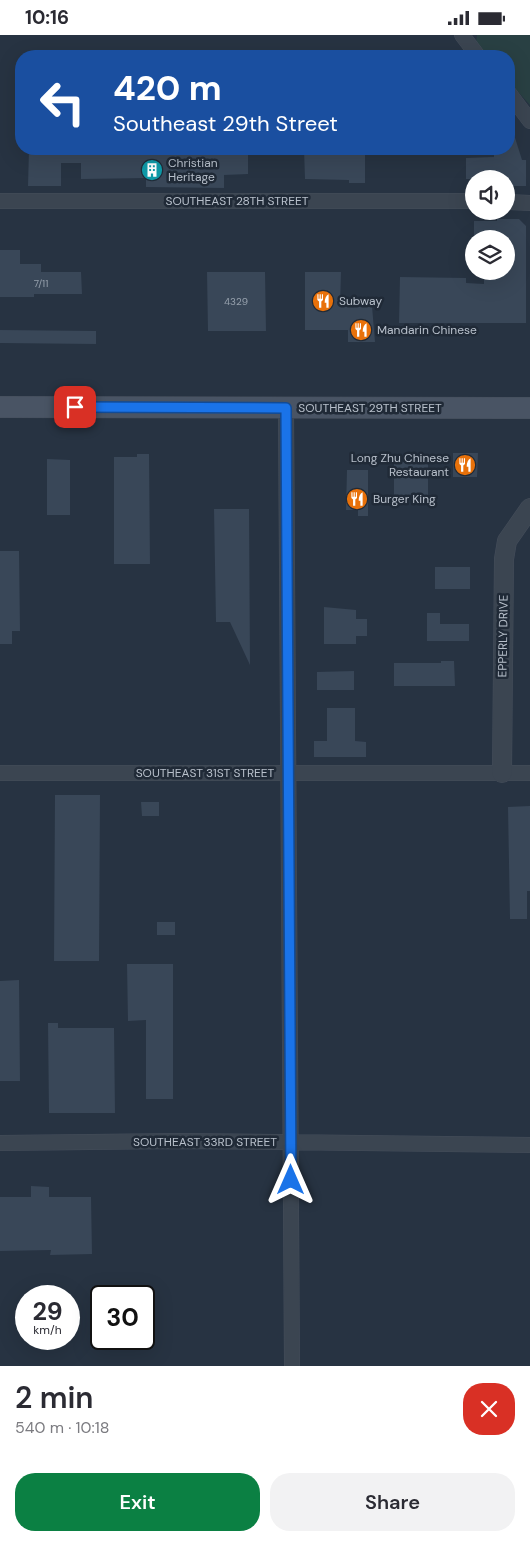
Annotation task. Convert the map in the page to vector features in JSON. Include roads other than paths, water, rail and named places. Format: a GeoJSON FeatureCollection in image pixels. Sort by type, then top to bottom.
{"type":"FeatureCollection","features":[{"type":"Feature","properties":{"kind":"main road","name":"SOUTHEAST 29TH STREET"},"geometry":{"type":"LineString","coordinates":[[0,407],[530,408]]}},
{"type":"Feature","properties":{"kind":"street"},"geometry":{"type":"LineString","coordinates":[[462,35],[473,50]]}},
{"type":"Feature","properties":{"kind":"street"},"geometry":{"type":"LineString","coordinates":[[515,101],[530,121]]}},
{"type":"Feature","properties":{"kind":"street","name":"SOUTHEAST 28TH STREET"},"geometry":{"type":"LineString","coordinates":[[0,201],[465,201]]}},
{"type":"Feature","properties":{"kind":"street"},"geometry":{"type":"LineString","coordinates":[[515,202],[530,203]]}},
{"type":"Feature","properties":{"kind":"street"},"geometry":{"type":"LineString","coordinates":[[286,408],[292,1366]]}},
{"type":"Feature","properties":{"kind":"street","name":"EPPERLY DRIVE"},"geometry":{"type":"LineString","coordinates":[[502,773],[504,559],[507,541],[530,508]]}},
{"type":"Feature","properties":{"kind":"street","name":"SOUTHEAST 31ST STREET"},"geometry":{"type":"LineString","coordinates":[[0,773],[530,773]]}},
{"type":"Feature","properties":{"kind":"street","name":"SOUTHEAST 33RD STREET"},"geometry":{"type":"LineString","coordinates":[[0,1143],[530,1145]]}},
{"type":"Feature","properties":{"kind":"place","name":"Christian Heritage"},"geometry":{"type":"Point","coordinates":[152,170]}},
{"type":"Feature","properties":{"kind":"place","name":"Subway"},"geometry":{"type":"Point","coordinates":[323,301]}},
{"type":"Feature","properties":{"kind":"place","name":"Mandarin Chinese"},"geometry":{"type":"Point","coordinates":[361,330]}},
{"type":"Feature","properties":{"kind":"place","name":"Long Zhu Chinese Restaurant"},"geometry":{"type":"Point","coordinates":[465,465]}},
{"type":"Feature","properties":{"kind":"place","name":"Burger King"},"geometry":{"type":"Point","coordinates":[357,499]}}]}
